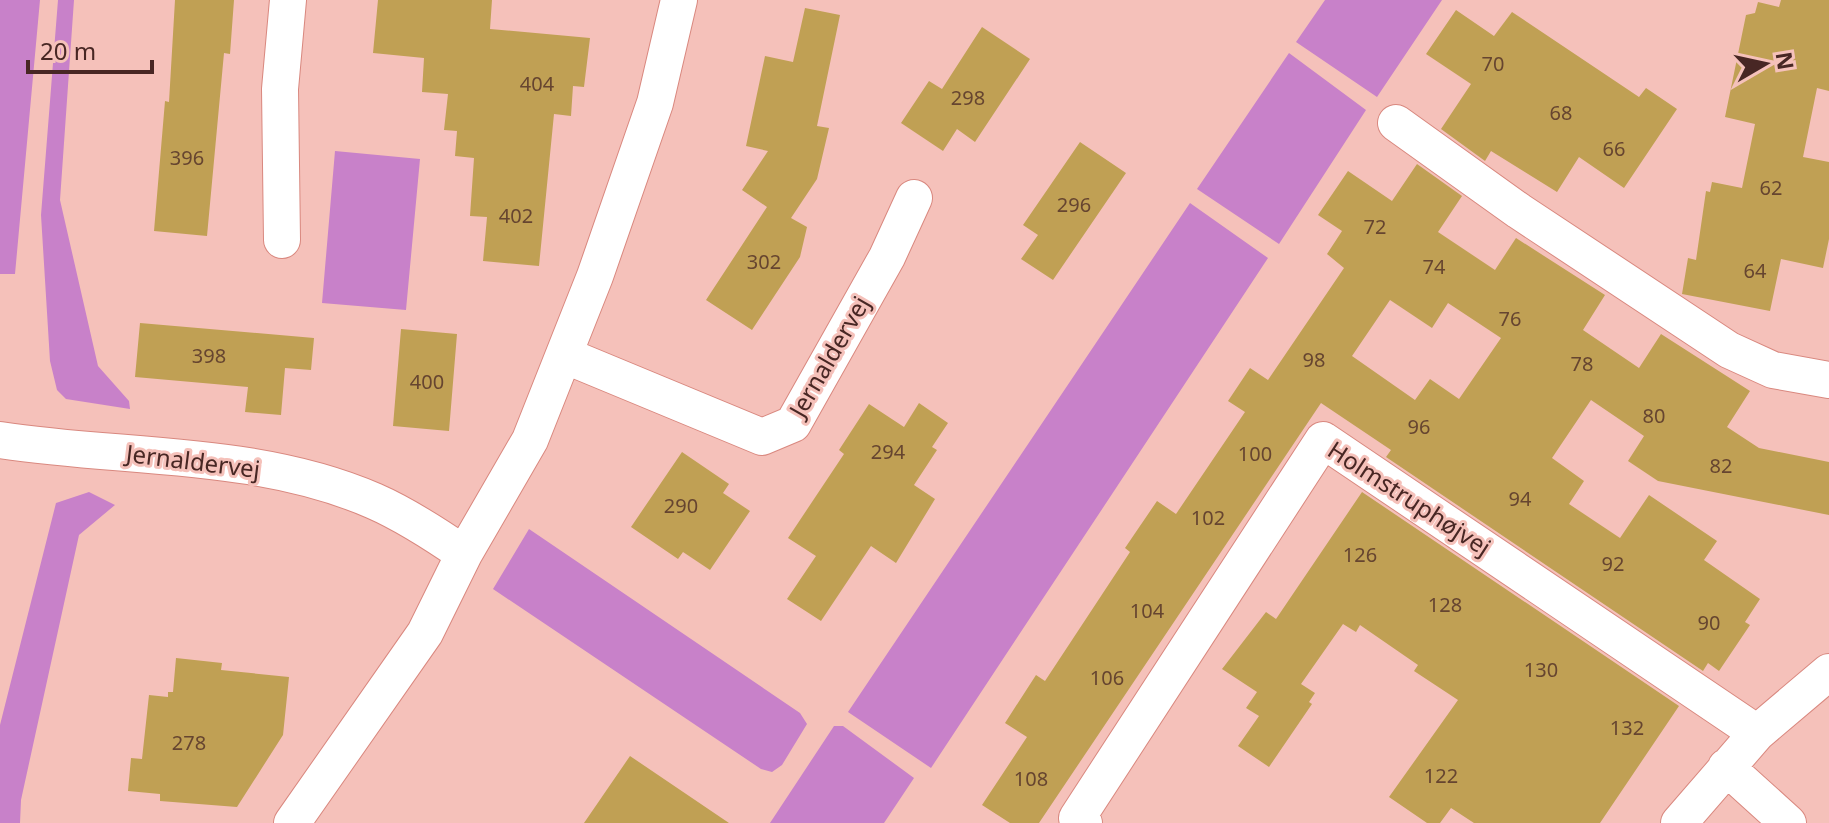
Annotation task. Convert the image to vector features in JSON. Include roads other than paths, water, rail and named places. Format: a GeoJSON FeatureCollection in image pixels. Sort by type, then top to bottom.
{"type":"FeatureCollection","features":[{"type":"Feature","properties":{"kind":"street"},"geometry":{"type":"LineString","coordinates":[[282,240],[280,89],[288,0]]}},
{"type":"Feature","properties":{"kind":"street"},"geometry":{"type":"LineString","coordinates":[[292,823],[425,633],[464,554],[530,440],[655,103],[679,0]]}},
{"type":"Feature","properties":{"kind":"street"},"geometry":{"type":"LineString","coordinates":[[1396,123],[1519,211],[1729,350],[1773,370],[1829,380]]}},
{"type":"Feature","properties":{"kind":"street","name":"Jernaldervej"},"geometry":{"type":"LineString","coordinates":[[564,355],[762,437],[793,424],[887,257],[914,198]]}},
{"type":"Feature","properties":{"kind":"street","name":"Jernaldervej"},"geometry":{"type":"LineString","coordinates":[[0,440],[247,467],[318,482],[373,500],[422,525],[464,554]]}},
{"type":"Feature","properties":{"kind":"street","name":"Holmstruphøjvej"},"geometry":{"type":"LineString","coordinates":[[1084,823],[1077,818],[1323,440],[1757,733]]}},
{"type":"Feature","properties":{"kind":"street"},"geometry":{"type":"LineString","coordinates":[[1679,823],[1757,733],[1829,672]]}},
{"type":"Feature","properties":{"kind":"street"},"geometry":{"type":"LineString","coordinates":[[1726,767],[1788,823]]}}]}
